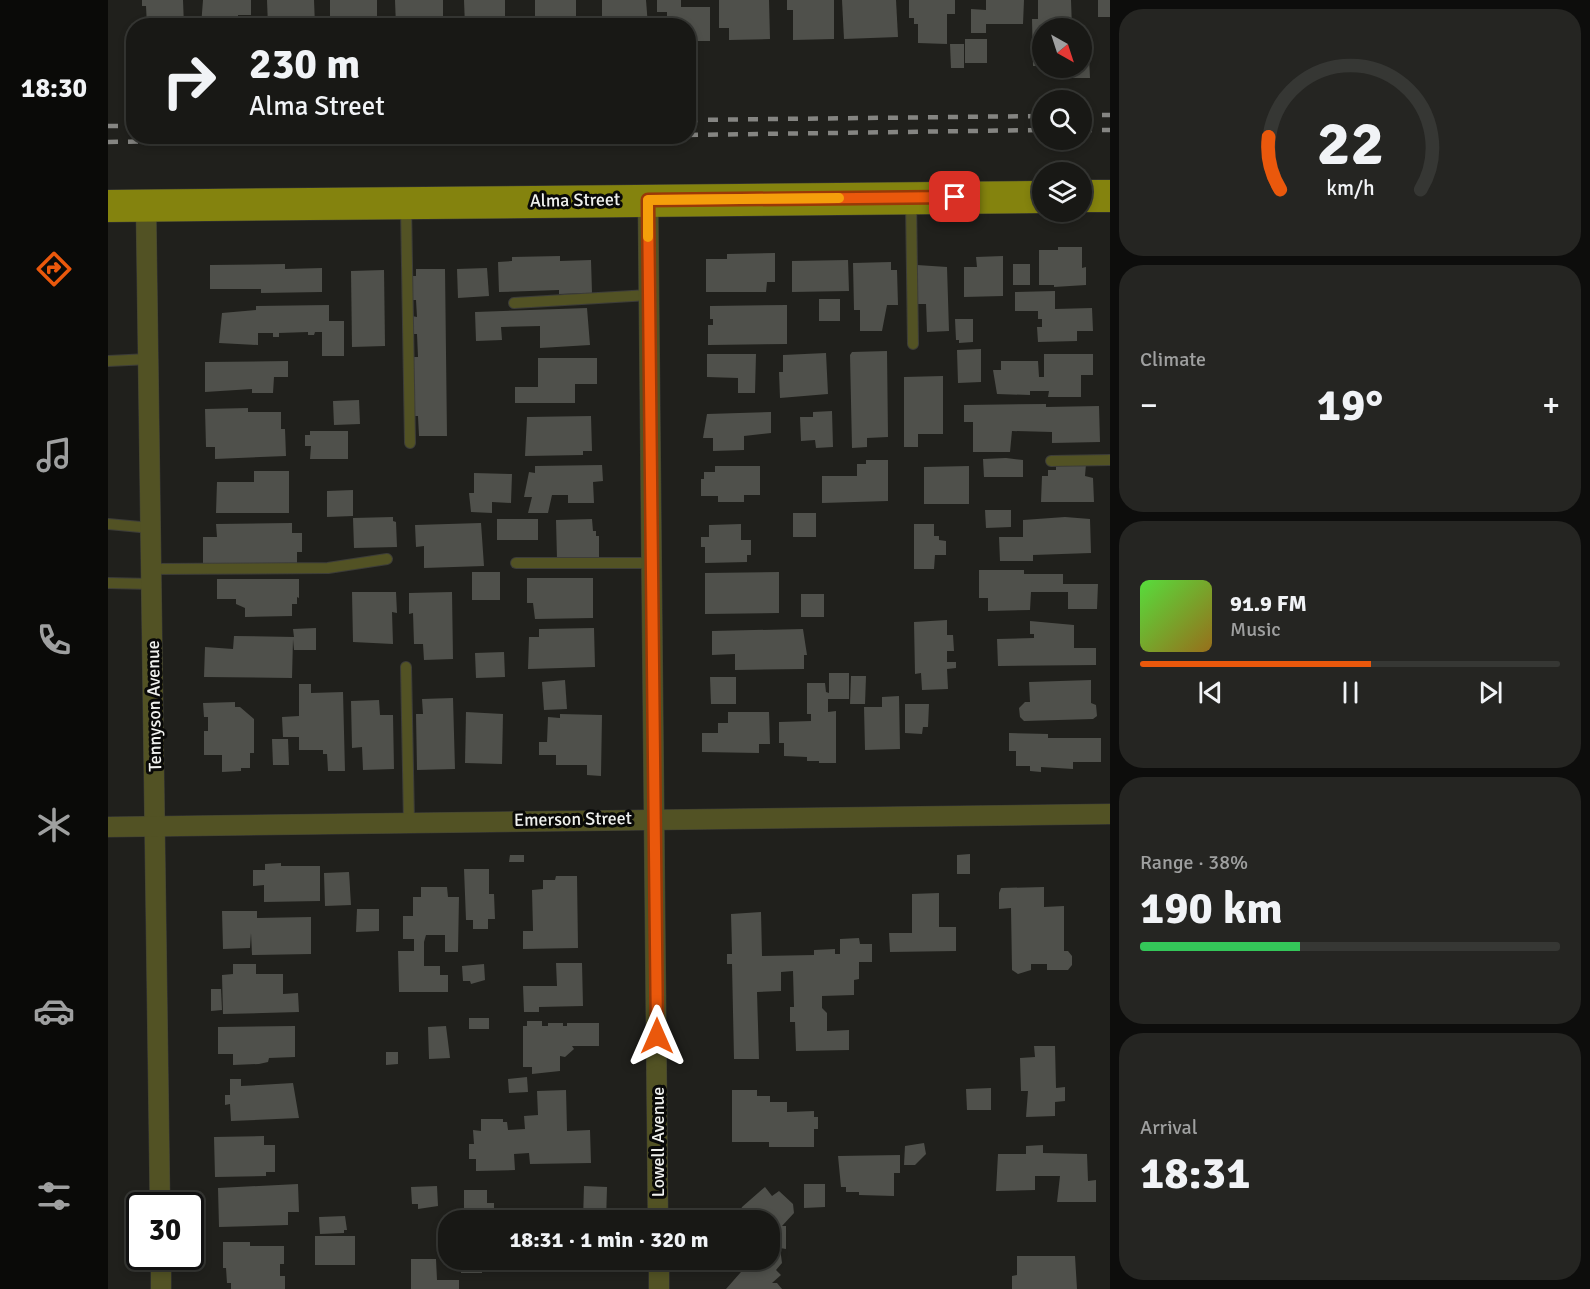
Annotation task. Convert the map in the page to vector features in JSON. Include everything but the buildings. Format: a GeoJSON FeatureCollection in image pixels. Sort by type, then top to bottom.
{"type":"FeatureCollection","features":[{"type":"Feature","properties":{"kind":"main road"},"geometry":{"type":"LineString","coordinates":[[1092,196],[1110,196]]}},
{"type":"Feature","properties":{"kind":"main road","name":"Alma Street"},"geometry":{"type":"LineString","coordinates":[[108,206],[1032,197]]}},
{"type":"Feature","properties":{"kind":"street","name":"Lowell Avenue"},"geometry":{"type":"LineString","coordinates":[[648,200],[658,1210]]}},
{"type":"Feature","properties":{"kind":"street","name":"Tennyson Avenue"},"geometry":{"type":"LineString","coordinates":[[146,205],[160,1192]]}},
{"type":"Feature","properties":{"kind":"street","name":"Emerson Street"},"geometry":{"type":"LineString","coordinates":[[108,827],[655,818],[1110,814]]}},
{"type":"Feature","properties":{"kind":"street"},"geometry":{"type":"LineString","coordinates":[[161,1270],[161,1289]]}},
{"type":"Feature","properties":{"kind":"street"},"geometry":{"type":"LineString","coordinates":[[659,1270],[659,1289]]}},
{"type":"Feature","properties":{"kind":"lane"},"geometry":{"type":"LineString","coordinates":[[911,198],[913,344]]}},
{"type":"Feature","properties":{"kind":"lane"},"geometry":{"type":"LineString","coordinates":[[405,202],[410,443]]}},
{"type":"Feature","properties":{"kind":"lane"},"geometry":{"type":"LineString","coordinates":[[514,303],[649,295]]}},
{"type":"Feature","properties":{"kind":"lane"},"geometry":{"type":"LineString","coordinates":[[108,361],[149,359]]}},
{"type":"Feature","properties":{"kind":"lane"},"geometry":{"type":"LineString","coordinates":[[1051,461],[1110,460]]}},
{"type":"Feature","properties":{"kind":"lane"},"geometry":{"type":"LineString","coordinates":[[108,524],[151,528]]}},
{"type":"Feature","properties":{"kind":"lane"},"geometry":{"type":"LineString","coordinates":[[108,583],[152,577],[328,568],[387,559]]}},
{"type":"Feature","properties":{"kind":"lane"},"geometry":{"type":"LineString","coordinates":[[516,563],[652,563]]}},
{"type":"Feature","properties":{"kind":"lane"},"geometry":{"type":"LineString","coordinates":[[406,667],[409,822]]}},
{"type":"Feature","properties":{"kind":"railway"},"geometry":{"type":"LineString","coordinates":[[1092,115],[1110,115]]}},
{"type":"Feature","properties":{"kind":"railway"},"geometry":{"type":"LineString","coordinates":[[696,120],[1032,116]]}},
{"type":"Feature","properties":{"kind":"railway"},"geometry":{"type":"LineString","coordinates":[[108,126],[126,126]]}},
{"type":"Feature","properties":{"kind":"railway"},"geometry":{"type":"LineString","coordinates":[[696,135],[1032,130]]}},
{"type":"Feature","properties":{"kind":"railway"},"geometry":{"type":"LineString","coordinates":[[1092,130],[1110,130]]}},
{"type":"Feature","properties":{"kind":"railway"},"geometry":{"type":"LineString","coordinates":[[108,142],[126,142]]}},
{"type":"Feature","properties":{"kind":"slow traffic"},"geometry":{"type":"LineString","coordinates":[[648,237],[648,200],[839,198]]}},
{"type":"Feature","properties":{"kind":"route"},"geometry":{"type":"LineString","coordinates":[[657,1036],[648,200],[955,197]]}}]}
